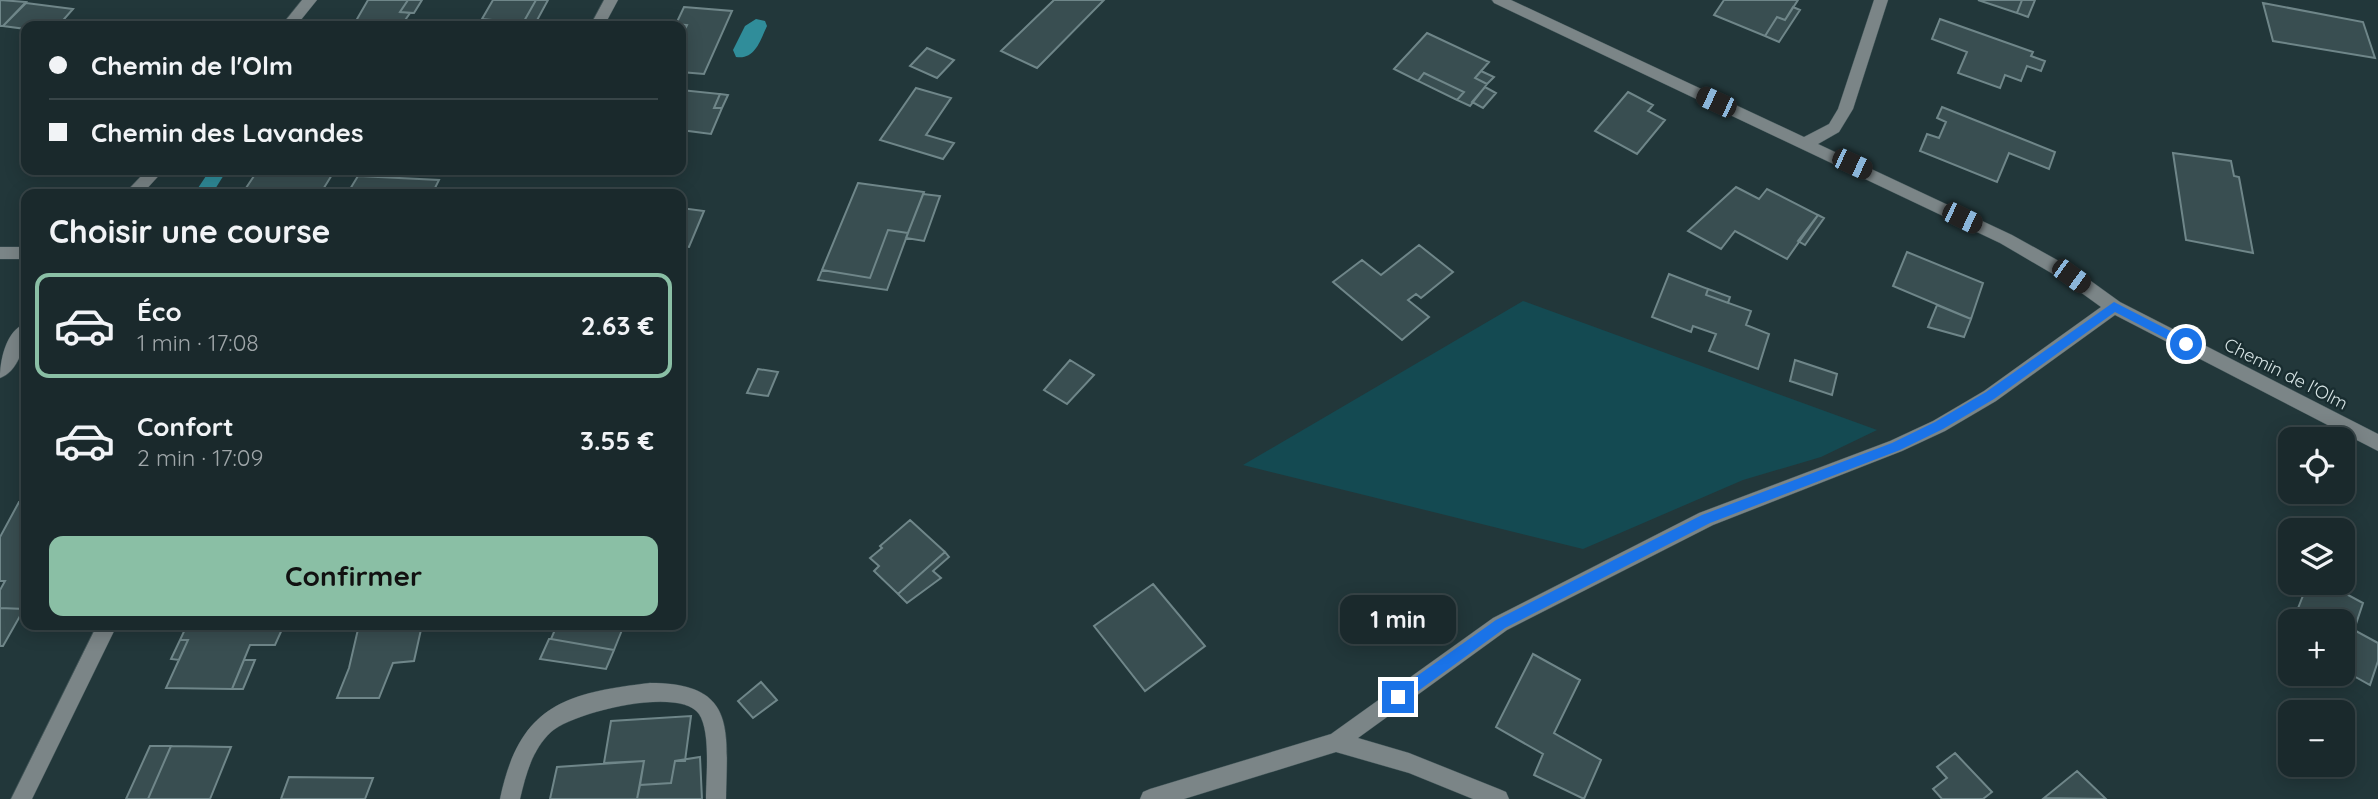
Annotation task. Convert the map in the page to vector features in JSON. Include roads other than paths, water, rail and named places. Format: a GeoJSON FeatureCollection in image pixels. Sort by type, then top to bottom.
{"type":"FeatureCollection","features":[{"type":"Feature","properties":{"kind":"street"},"geometry":{"type":"LineString","coordinates":[[292,21],[310,0]]}},
{"type":"Feature","properties":{"kind":"street"},"geometry":{"type":"LineString","coordinates":[[600,21],[611,0]]}},
{"type":"Feature","properties":{"kind":"street","name":"Chemin de l'Olm"},"geometry":{"type":"LineString","coordinates":[[1499,0],[1807,143],[2043,259],[2114,307],[2378,443]]}},
{"type":"Feature","properties":{"kind":"street"},"geometry":{"type":"LineString","coordinates":[[1807,143],[1834,128],[1844,109],[1881,0]]}},
{"type":"Feature","properties":{"kind":"street"},"geometry":{"type":"LineString","coordinates":[[137,189],[151,175]]}},
{"type":"Feature","properties":{"kind":"street"},"geometry":{"type":"LineString","coordinates":[[0,253],[21,253]]}},
{"type":"Feature","properties":{"kind":"street"},"geometry":{"type":"LineString","coordinates":[[1150,799],[1336,741],[1500,624],[1706,519],[1896,446],[1939,426],[1990,396],[2114,307]]}},
{"type":"Feature","properties":{"kind":"street"},"geometry":{"type":"LineString","coordinates":[[0,371],[21,338]]}},
{"type":"Feature","properties":{"kind":"street"},"geometry":{"type":"LineString","coordinates":[[21,799],[105,630]]}},
{"type":"Feature","properties":{"kind":"street"},"geometry":{"type":"LineString","coordinates":[[510,799],[522,754],[548,720],[570,709],[659,691],[686,694],[705,705],[714,732],[716,799]]}},
{"type":"Feature","properties":{"kind":"street"},"geometry":{"type":"LineString","coordinates":[[1336,741],[1409,763],[1499,799]]}}]}
